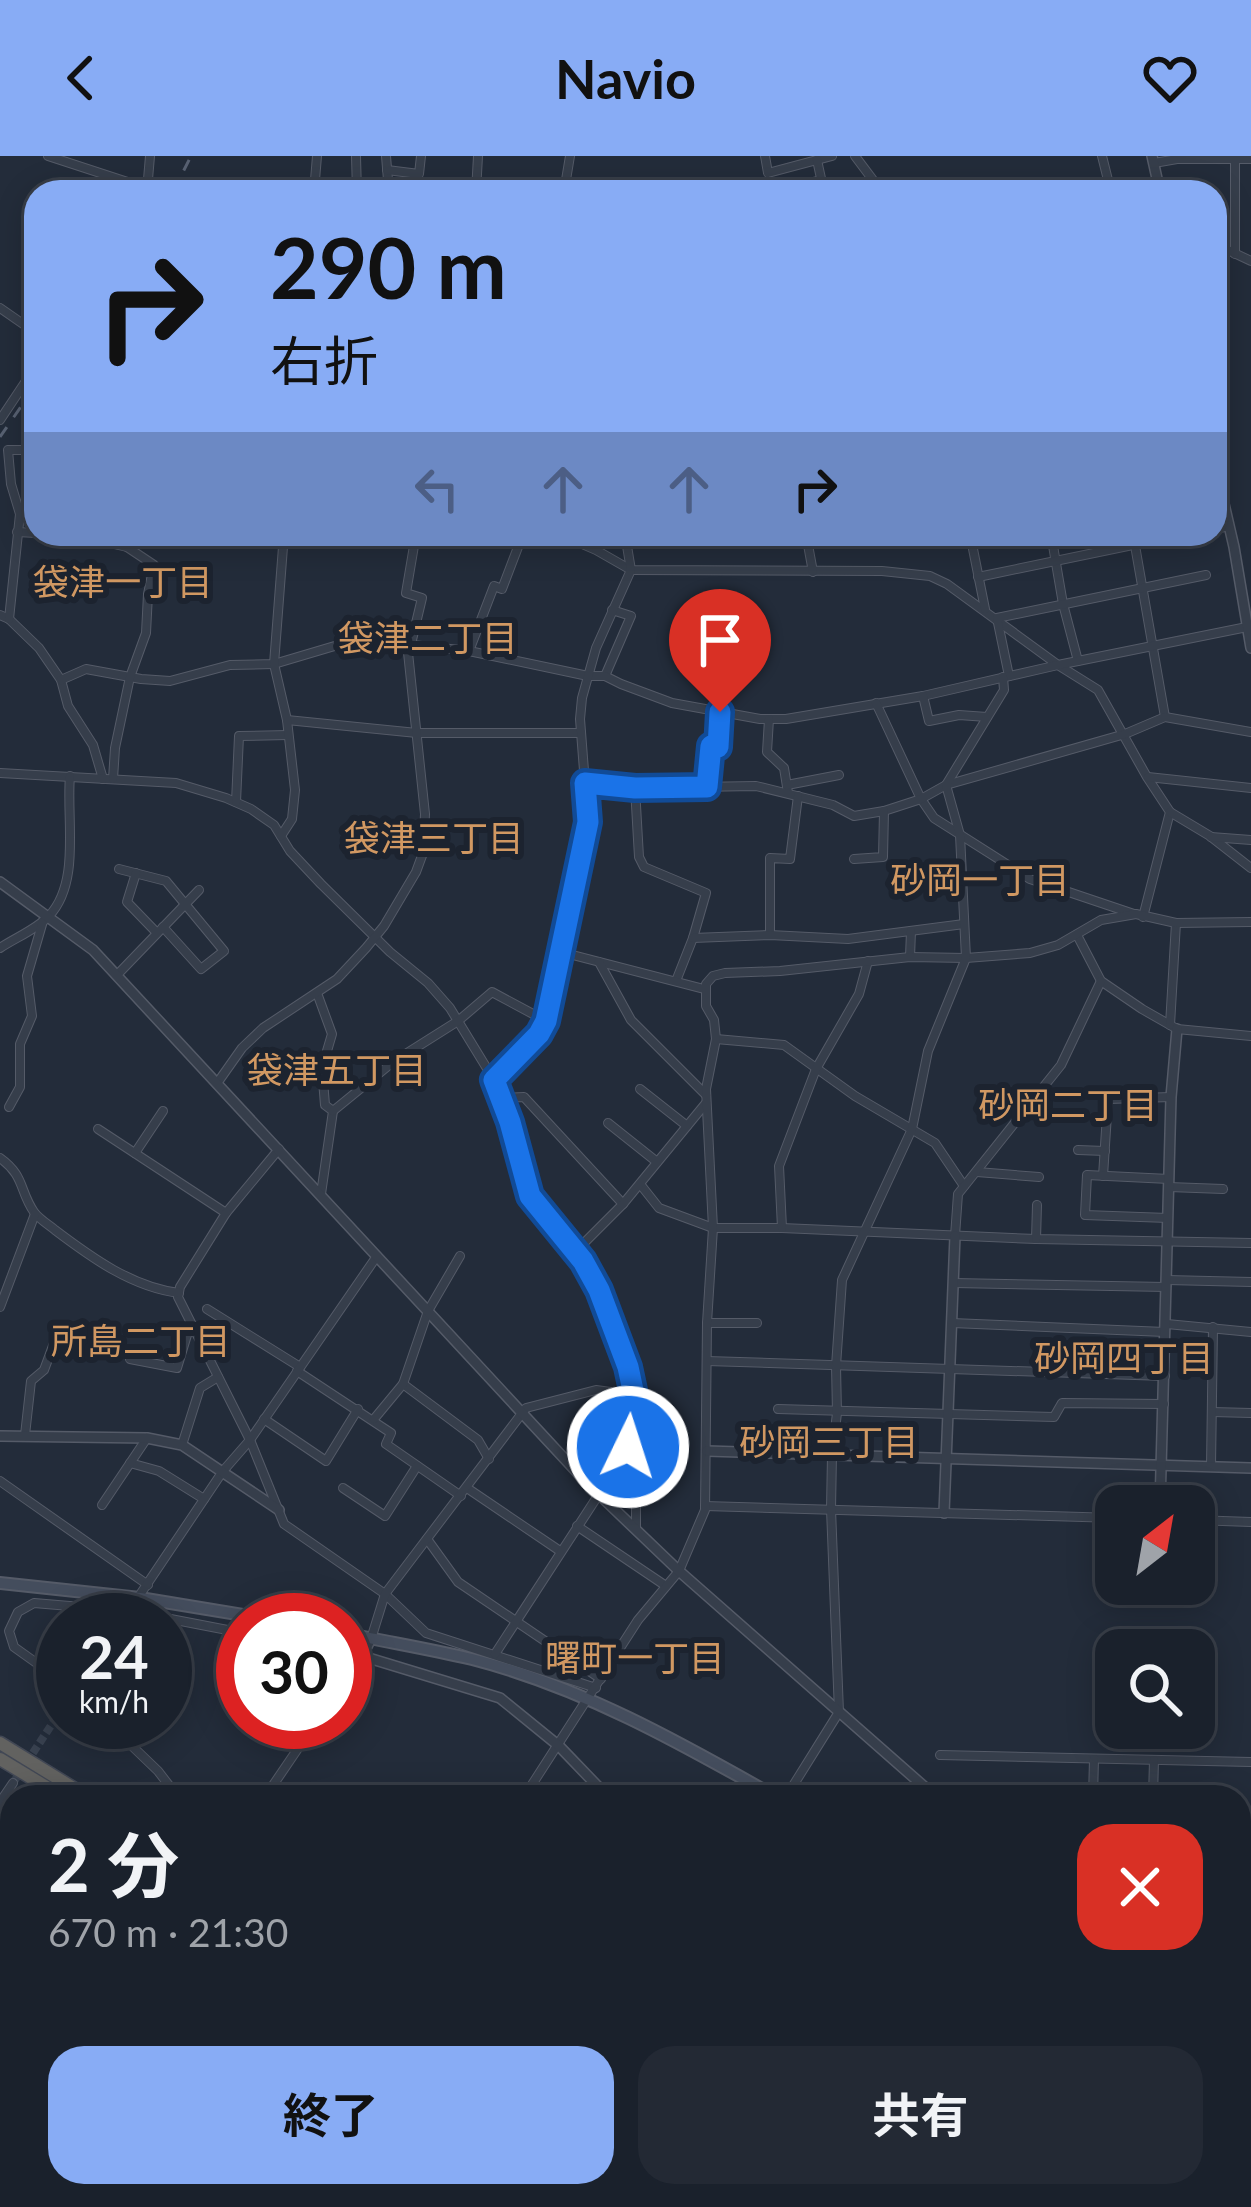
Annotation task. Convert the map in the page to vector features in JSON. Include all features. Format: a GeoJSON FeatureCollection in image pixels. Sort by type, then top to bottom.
{"type":"FeatureCollection","features":[{"type":"Feature","properties":{"kind":"highway"},"geometry":{"type":"LineString","coordinates":[[0,1743],[68,1785]]}},
{"type":"Feature","properties":{"kind":"highway"},"geometry":{"type":"LineString","coordinates":[[0,1759],[43,1785]]}},
{"type":"Feature","properties":{"kind":"main road"},"geometry":{"type":"LineString","coordinates":[[0,1583],[93,1593]]}},
{"type":"Feature","properties":{"kind":"main road"},"geometry":{"type":"LineString","coordinates":[[372,1639],[473,1659],[588,1700],[662,1732],[755,1785]]}},
{"type":"Feature","properties":{"kind":"street"},"geometry":{"type":"LineString","coordinates":[[49,156],[118,180]]}},
{"type":"Feature","properties":{"kind":"street"},"geometry":{"type":"LineString","coordinates":[[386,156],[388,180]]}},
{"type":"Feature","properties":{"kind":"street"},"geometry":{"type":"LineString","coordinates":[[387,170],[418,174],[421,156]]}},
{"type":"Feature","properties":{"kind":"street"},"geometry":{"type":"LineString","coordinates":[[765,156],[768,173],[832,156]]}},
{"type":"Feature","properties":{"kind":"street"},"geometry":{"type":"LineString","coordinates":[[1235,157],[1235,254]]}},
{"type":"Feature","properties":{"kind":"street"},"geometry":{"type":"LineString","coordinates":[[1153,159],[1251,159]]}},
{"type":"Feature","properties":{"kind":"street"},"geometry":{"type":"LineString","coordinates":[[817,160],[821,180]]}},
{"type":"Feature","properties":{"kind":"street"},"geometry":{"type":"LineString","coordinates":[[1227,250],[1251,261]]}},
{"type":"Feature","properties":{"kind":"street"},"geometry":{"type":"LineString","coordinates":[[0,420],[24,384]]}},
{"type":"Feature","properties":{"kind":"street"},"geometry":{"type":"LineString","coordinates":[[24,450],[8,450],[20,514],[5,617],[38,648],[61,680],[68,706],[108,779]]}},
{"type":"Feature","properties":{"kind":"street"},"geometry":{"type":"LineString","coordinates":[[1227,517],[1251,648]]}},
{"type":"Feature","properties":{"kind":"street"},"geometry":{"type":"LineString","coordinates":[[17,532],[24,532]]}},
{"type":"Feature","properties":{"kind":"street"},"geometry":{"type":"LineString","coordinates":[[108,779],[130,677],[146,633],[154,565],[123,546]]}},
{"type":"Feature","properties":{"kind":"street"},"geometry":{"type":"LineString","coordinates":[[281,836],[292,819],[295,790],[274,664],[283,546]]}},
{"type":"Feature","properties":{"kind":"street"},"geometry":{"type":"LineString","coordinates":[[218,1082],[263,1028],[337,979],[376,935],[423,853],[425,814],[409,644],[422,598],[406,593],[414,546]]}},
{"type":"Feature","properties":{"kind":"street"},"geometry":{"type":"LineString","coordinates":[[469,651],[494,586],[502,589],[518,546]]}},
{"type":"Feature","properties":{"kind":"street"},"geometry":{"type":"LineString","coordinates":[[587,546],[631,570],[882,571],[930,576],[1098,690],[1170,812],[1251,868]]}},
{"type":"Feature","properties":{"kind":"street"},"geometry":{"type":"LineString","coordinates":[[494,1080],[546,1021],[588,822],[582,698],[631,570],[627,546]]}},
{"type":"Feature","properties":{"kind":"street"},"geometry":{"type":"LineString","coordinates":[[808,546],[813,572]]}},
{"type":"Feature","properties":{"kind":"street"},"geometry":{"type":"LineString","coordinates":[[972,546],[985,609]]}},
{"type":"Feature","properties":{"kind":"street"},"geometry":{"type":"LineString","coordinates":[[1054,546],[1078,662]]}},
{"type":"Feature","properties":{"kind":"street"},"geometry":{"type":"LineString","coordinates":[[978,577],[1106,546]]}},
{"type":"Feature","properties":{"kind":"street"},"geometry":{"type":"LineString","coordinates":[[1135,546],[1165,717]]}},
{"type":"Feature","properties":{"kind":"street"},"geometry":{"type":"LineString","coordinates":[[997,618],[1206,575]]}},
{"type":"Feature","properties":{"kind":"street"},"geometry":{"type":"LineString","coordinates":[[605,676],[631,616],[612,610]]}},
{"type":"Feature","properties":{"kind":"street"},"geometry":{"type":"LineString","coordinates":[[793,1785],[839,1712],[831,1509],[842,1280],[912,1129],[928,1051],[966,958],[960,835],[946,784],[1004,690],[997,618]]}},
{"type":"Feature","properties":{"kind":"street"},"geometry":{"type":"LineString","coordinates":[[61,680],[86,669],[170,680],[230,664],[274,664],[364,640],[469,651],[605,676],[672,703],[786,719],[923,696],[1249,627]]}},
{"type":"Feature","properties":{"kind":"street"},"geometry":{"type":"LineString","coordinates":[[923,696],[929,721],[959,715],[987,717]]}},
{"type":"Feature","properties":{"kind":"street"},"geometry":{"type":"LineString","coordinates":[[876,703],[934,818],[1030,879],[1139,916],[1176,923],[1251,922]]}},
{"type":"Feature","properties":{"kind":"street"},"geometry":{"type":"LineString","coordinates":[[707,787],[711,746],[718,747],[720,712]]}},
{"type":"Feature","properties":{"kind":"street"},"geometry":{"type":"LineString","coordinates":[[585,783],[635,788],[756,786],[791,792],[854,816],[884,811],[921,799],[946,784],[1125,734],[1165,717],[1251,732]]}},
{"type":"Feature","properties":{"kind":"street"},"geometry":{"type":"LineString","coordinates":[[769,719],[767,752],[784,768],[791,792],[790,860],[770,858],[770,934]]}},
{"type":"Feature","properties":{"kind":"street"},"geometry":{"type":"LineString","coordinates":[[286,720],[417,734],[581,733]]}},
{"type":"Feature","properties":{"kind":"street"},"geometry":{"type":"LineString","coordinates":[[236,802],[239,736],[288,735]]}},
{"type":"Feature","properties":{"kind":"street"},"geometry":{"type":"LineString","coordinates":[[0,773],[176,784],[236,802],[274,825],[321,884],[428,982],[494,1080],[530,1196],[576,1251],[599,1290],[628,1367],[637,1409],[628,1447],[636,1530]]}},
{"type":"Feature","properties":{"kind":"street"},"geometry":{"type":"LineString","coordinates":[[791,792],[839,775]]}},
{"type":"Feature","properties":{"kind":"street"},"geometry":{"type":"LineString","coordinates":[[9,1107],[20,1087],[20,1044],[32,1016],[27,976],[46,918],[70,872],[70,776]]}},
{"type":"Feature","properties":{"kind":"street"},"geometry":{"type":"LineString","coordinates":[[1147,777],[1251,788]]}},
{"type":"Feature","properties":{"kind":"street"},"geometry":{"type":"LineString","coordinates":[[635,788],[639,856],[644,867],[706,893],[676,981]]}},
{"type":"Feature","properties":{"kind":"street"},"geometry":{"type":"LineString","coordinates":[[854,859],[883,857],[884,811]]}},
{"type":"Feature","properties":{"kind":"street"},"geometry":{"type":"LineString","coordinates":[[1139,916],[1170,812]]}},
{"type":"Feature","properties":{"kind":"street"},"geometry":{"type":"LineString","coordinates":[[1210,836],[1251,839]]}},
{"type":"Feature","properties":{"kind":"street"},"geometry":{"type":"LineString","coordinates":[[119,869],[136,873],[166,881],[224,951],[201,969],[128,902],[136,873]]}},
{"type":"Feature","properties":{"kind":"street"},"geometry":{"type":"LineString","coordinates":[[0,882],[93,950],[599,1494],[679,1571],[922,1785]]}},
{"type":"Feature","properties":{"kind":"street"},"geometry":{"type":"LineString","coordinates":[[117,975],[199,890]]}},
{"type":"Feature","properties":{"kind":"street"},"geometry":{"type":"LineString","coordinates":[[532,1785],[638,1620],[679,1571],[705,1506],[713,1228],[707,1099],[716,1039],[704,989],[713,976],[910,957],[1030,952],[1058,945],[1101,920],[1139,916]]}},
{"type":"Feature","properties":{"kind":"street"},"geometry":{"type":"LineString","coordinates":[[0,948],[46,918]]}},
{"type":"Feature","properties":{"kind":"street"},"geometry":{"type":"LineString","coordinates":[[1161,1485],[1176,923]]}},
{"type":"Feature","properties":{"kind":"street"},"geometry":{"type":"LineString","coordinates":[[693,938],[770,934],[848,939],[964,924]]}},
{"type":"Feature","properties":{"kind":"street"},"geometry":{"type":"LineString","coordinates":[[910,957],[911,931]]}},
{"type":"Feature","properties":{"kind":"street"},"geometry":{"type":"LineString","coordinates":[[1077,935],[1101,981],[1174,1027],[1251,1036]]}},
{"type":"Feature","properties":{"kind":"street"},"geometry":{"type":"LineString","coordinates":[[561,952],[704,989]]}},
{"type":"Feature","properties":{"kind":"street"},"geometry":{"type":"LineString","coordinates":[[782,1228],[779,1166],[816,1069],[859,994],[868,961]]}},
{"type":"Feature","properties":{"kind":"street"},"geometry":{"type":"LineString","coordinates":[[599,962],[631,1021],[707,1099]]}},
{"type":"Feature","properties":{"kind":"street"},"geometry":{"type":"LineString","coordinates":[[944,1513],[958,1194],[1061,1065],[1101,981]]}},
{"type":"Feature","properties":{"kind":"street"},"geometry":{"type":"LineString","coordinates":[[321,1194],[333,1112],[394,1062],[458,1021],[492,992],[546,1021]]}},
{"type":"Feature","properties":{"kind":"street"},"geometry":{"type":"LineString","coordinates":[[317,993],[332,1034],[322,1068],[325,1105],[333,1112]]}},
{"type":"Feature","properties":{"kind":"street"},"geometry":{"type":"LineString","coordinates":[[716,1039],[784,1045],[855,1096],[935,1144],[964,1186]]}},
{"type":"Feature","properties":{"kind":"street"},"geometry":{"type":"LineString","coordinates":[[640,1089],[687,1126]]}},
{"type":"Feature","properties":{"kind":"street"},"geometry":{"type":"LineString","coordinates":[[501,1098],[524,1096],[623,1204]]}},
{"type":"Feature","properties":{"kind":"street"},"geometry":{"type":"LineString","coordinates":[[1103,1176],[1108,1099],[1171,1097]]}},
{"type":"Feature","properties":{"kind":"street"},"geometry":{"type":"LineString","coordinates":[[576,1251],[623,1204],[707,1099]]}},
{"type":"Feature","properties":{"kind":"street"},"geometry":{"type":"LineString","coordinates":[[135,1154],[163,1111]]}},
{"type":"Feature","properties":{"kind":"street"},"geometry":{"type":"LineString","coordinates":[[608,1123],[657,1162]]}},
{"type":"Feature","properties":{"kind":"street"},"geometry":{"type":"LineString","coordinates":[[98,1129],[226,1214]]}},
{"type":"Feature","properties":{"kind":"street"},"geometry":{"type":"LineString","coordinates":[[279,1149],[226,1214],[178,1297],[250,1440],[284,1524],[385,1594],[426,1633],[599,1683]]}},
{"type":"Feature","properties":{"kind":"street"},"geometry":{"type":"LineString","coordinates":[[1078,1150],[1105,1151]]}},
{"type":"Feature","properties":{"kind":"street"},"geometry":{"type":"LineString","coordinates":[[0,1158],[15,1168],[35,1214],[116,1272],[156,1290],[179,1293]]}},
{"type":"Feature","properties":{"kind":"street"},"geometry":{"type":"LineString","coordinates":[[976,1172],[1040,1177]]}},
{"type":"Feature","properties":{"kind":"street"},"geometry":{"type":"LineString","coordinates":[[1168,1218],[1085,1215],[1087,1175],[1222,1189]]}},
{"type":"Feature","properties":{"kind":"street"},"geometry":{"type":"LineString","coordinates":[[640,1184],[659,1208],[713,1228],[1251,1243]]}},
{"type":"Feature","properties":{"kind":"street"},"geometry":{"type":"LineString","coordinates":[[1036,1204],[1036,1239]]}},
{"type":"Feature","properties":{"kind":"street"},"geometry":{"type":"LineString","coordinates":[[0,1307],[35,1214]]}},
{"type":"Feature","properties":{"kind":"street"},"geometry":{"type":"LineString","coordinates":[[143,1593],[223,1471],[250,1440],[377,1256]]}},
{"type":"Feature","properties":{"kind":"street"},"geometry":{"type":"LineString","coordinates":[[374,1419],[403,1384],[428,1311],[460,1256]]}},
{"type":"Feature","properties":{"kind":"street"},"geometry":{"type":"LineString","coordinates":[[954,1283],[1251,1282]]}},
{"type":"Feature","properties":{"kind":"street"},"geometry":{"type":"LineString","coordinates":[[208,1309],[374,1419],[391,1433],[386,1444],[417,1466],[560,1551]]}},
{"type":"Feature","properties":{"kind":"street"},"geometry":{"type":"LineString","coordinates":[[130,1359],[177,1368],[190,1323]]}},
{"type":"Feature","properties":{"kind":"street"},"geometry":{"type":"LineString","coordinates":[[707,1323],[758,1323]]}},
{"type":"Feature","properties":{"kind":"street"},"geometry":{"type":"LineString","coordinates":[[952,1323],[1213,1327],[1251,1332]]}},
{"type":"Feature","properties":{"kind":"street"},"geometry":{"type":"LineString","coordinates":[[1211,1466],[1213,1327]]}},
{"type":"Feature","properties":{"kind":"street"},"geometry":{"type":"LineString","coordinates":[[25,1435],[31,1381],[44,1370],[57,1335]]}},
{"type":"Feature","properties":{"kind":"street"},"geometry":{"type":"LineString","coordinates":[[707,1361],[1165,1376]]}},
{"type":"Feature","properties":{"kind":"street"},"geometry":{"type":"LineString","coordinates":[[182,1445],[200,1388],[218,1377]]}},
{"type":"Feature","properties":{"kind":"street"},"geometry":{"type":"LineString","coordinates":[[403,1384],[478,1440],[490,1459]]}},
{"type":"Feature","properties":{"kind":"street"},"geometry":{"type":"LineString","coordinates":[[372,1633],[385,1594],[526,1408],[596,1390],[633,1390]]}},
{"type":"Feature","properties":{"kind":"street"},"geometry":{"type":"LineString","coordinates":[[778,1409],[1054,1417],[1063,1403],[1164,1404]]}},
{"type":"Feature","properties":{"kind":"street"},"geometry":{"type":"LineString","coordinates":[[264,1419],[326,1461],[358,1409]]}},
{"type":"Feature","properties":{"kind":"street"},"geometry":{"type":"LineString","coordinates":[[1212,1412],[1251,1413]]}},
{"type":"Feature","properties":{"kind":"street"},"geometry":{"type":"LineString","coordinates":[[0,1436],[147,1438],[182,1445],[279,1510]]}},
{"type":"Feature","properties":{"kind":"street"},"geometry":{"type":"LineString","coordinates":[[102,1505],[147,1438]]}},
{"type":"Feature","properties":{"kind":"street"},"geometry":{"type":"LineString","coordinates":[[707,1451],[1251,1468]]}},
{"type":"Feature","properties":{"kind":"street"},"geometry":{"type":"LineString","coordinates":[[130,1463],[159,1471],[204,1499]]}},
{"type":"Feature","properties":{"kind":"street"},"geometry":{"type":"LineString","coordinates":[[343,1488],[385,1516],[417,1466]]}},
{"type":"Feature","properties":{"kind":"street"},"geometry":{"type":"LineString","coordinates":[[0,1481],[148,1585]]}},
{"type":"Feature","properties":{"kind":"street"},"geometry":{"type":"LineString","coordinates":[[495,1654],[599,1494]]}},
{"type":"Feature","properties":{"kind":"street"},"geometry":{"type":"LineString","coordinates":[[705,1506],[1095,1517]]}},
{"type":"Feature","properties":{"kind":"street"},"geometry":{"type":"LineString","coordinates":[[1215,1521],[1251,1522]]}},
{"type":"Feature","properties":{"kind":"street"},"geometry":{"type":"LineString","coordinates":[[577,1526],[666,1586]]}},
{"type":"Feature","properties":{"kind":"street"},"geometry":{"type":"LineString","coordinates":[[427,1539],[458,1582],[599,1683]]}},
{"type":"Feature","properties":{"kind":"street"},"geometry":{"type":"LineString","coordinates":[[36,1603],[18,1612],[9,1631],[14,1647],[36,1663]]}},
{"type":"Feature","properties":{"kind":"street"},"geometry":{"type":"LineString","coordinates":[[372,1659],[500,1698],[559,1746],[596,1785]]}},
{"type":"Feature","properties":{"kind":"street"},"geometry":{"type":"LineString","coordinates":[[135,1749],[169,1785]]}},
{"type":"Feature","properties":{"kind":"street"},"geometry":{"type":"LineString","coordinates":[[273,1785],[298,1749]]}},
{"type":"Feature","properties":{"kind":"street"},"geometry":{"type":"LineString","coordinates":[[940,1755],[1251,1762]]}},
{"type":"Feature","properties":{"kind":"street"},"geometry":{"type":"LineString","coordinates":[[1093,1785],[1094,1759]]}},
{"type":"Feature","properties":{"kind":"street"},"geometry":{"type":"LineString","coordinates":[[1153,1785],[1154,1760]]}},
{"type":"Feature","properties":{"kind":"tunnel"},"geometry":{"type":"LineString","coordinates":[[13,1783],[36,1748]]}},
{"type":"Feature","properties":{"kind":"railway"},"geometry":{"type":"LineString","coordinates":[[179,180],[191,156]]}},
{"type":"Feature","properties":{"kind":"railway"},"geometry":{"type":"LineString","coordinates":[[0,437],[24,402]]}},
{"type":"Feature","properties":{"kind":"district","name":"袋津一丁目"},"geometry":{"type":"Point","coordinates":[123,581]}},
{"type":"Feature","properties":{"kind":"district","name":"袋津二丁目"},"geometry":{"type":"Point","coordinates":[428,637]}},
{"type":"Feature","properties":{"kind":"district","name":"袋津三丁目"},"geometry":{"type":"Point","coordinates":[434,837]}},
{"type":"Feature","properties":{"kind":"district","name":"砂岡一丁目"},"geometry":{"type":"Point","coordinates":[980,879]}},
{"type":"Feature","properties":{"kind":"district","name":"袋津五丁目"},"geometry":{"type":"Point","coordinates":[337,1069]}},
{"type":"Feature","properties":{"kind":"district","name":"砂岡二丁目"},"geometry":{"type":"Point","coordinates":[1068,1104]}},
{"type":"Feature","properties":{"kind":"district","name":"所島二丁目"},"geometry":{"type":"Point","coordinates":[141,1340]}},
{"type":"Feature","properties":{"kind":"district","name":"砂岡四丁目"},"geometry":{"type":"Point","coordinates":[1124,1357]}},
{"type":"Feature","properties":{"kind":"district","name":"砂岡三丁目"},"geometry":{"type":"Point","coordinates":[829,1441]}},
{"type":"Feature","properties":{"kind":"district","name":"曙町一丁目"},"geometry":{"type":"Point","coordinates":[635,1657]}},
{"type":"Feature","properties":{"kind":"route"},"geometry":{"type":"LineString","coordinates":[[628,1447],[637,1409],[628,1367],[583,1261],[530,1196],[494,1080],[546,1021],[588,822],[585,783],[707,787],[711,746],[718,747],[720,712]]}}]}
